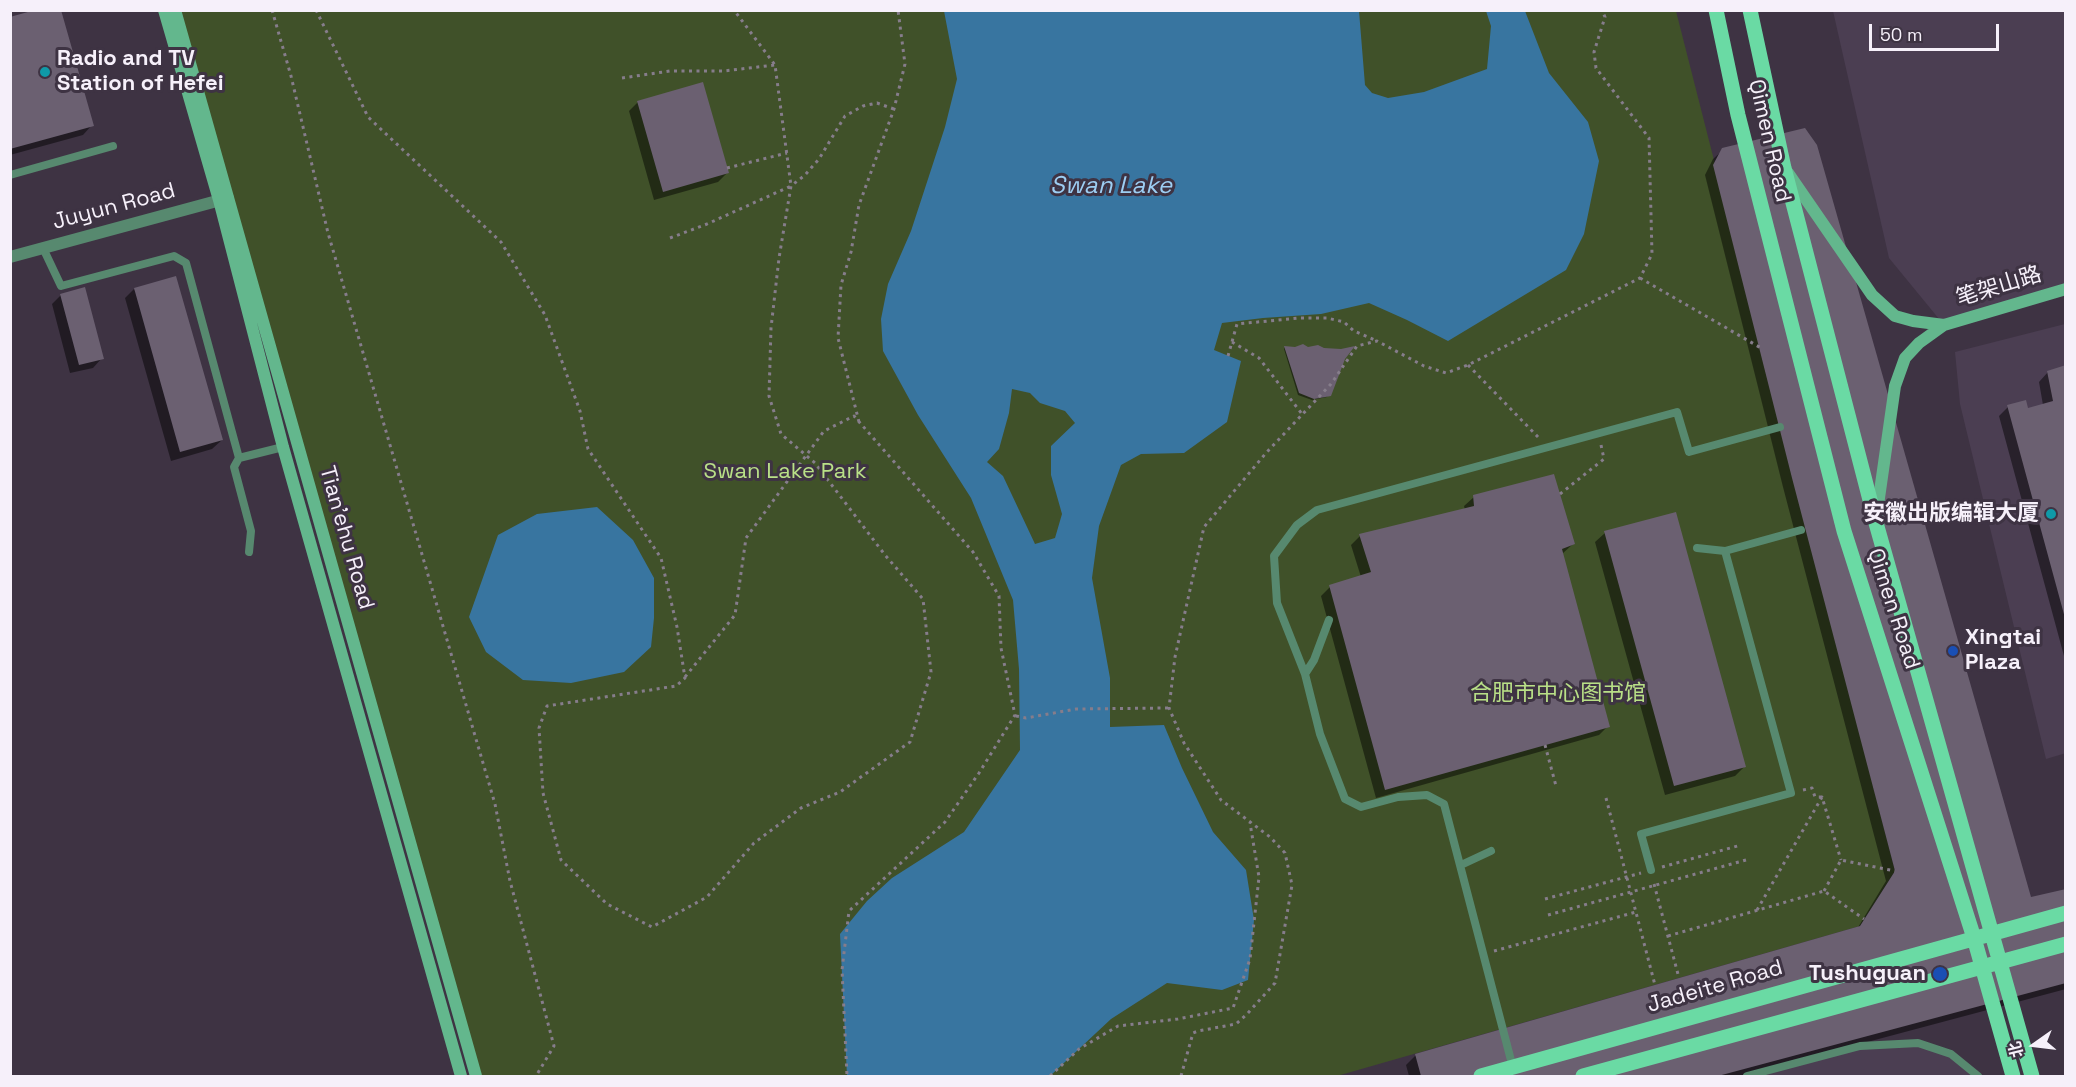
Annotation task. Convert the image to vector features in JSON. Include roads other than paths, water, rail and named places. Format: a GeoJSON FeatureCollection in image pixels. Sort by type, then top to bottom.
{"type":"FeatureCollection","features":[{"type":"Feature","properties":{"kind":"main road","name":"Qimen Road"},"geometry":{"type":"LineString","coordinates":[[1716,10],[1740,125],[1844,531],[1974,938],[2013,1077]]}},
{"type":"Feature","properties":{"kind":"main road","name":"Qimen Road"},"geometry":{"type":"LineString","coordinates":[[1750,10],[1784,168],[1876,523],[2032,1077]]}},
{"type":"Feature","properties":{"kind":"main road","name":"Jadeite Road"},"geometry":{"type":"LineString","coordinates":[[1481,1077],[2066,913]]}},
{"type":"Feature","properties":{"kind":"main road"},"geometry":{"type":"LineString","coordinates":[[1583,1077],[2066,944]]}},
{"type":"Feature","properties":{"kind":"street","name":"Tian'ehu Road"},"geometry":{"type":"LineString","coordinates":[[164,10],[224,199],[477,1077]]}},
{"type":"Feature","properties":{"kind":"street","name":"Tian'ehu Road"},"geometry":{"type":"LineString","coordinates":[[175,10],[224,199],[284,447],[461,1077]]}},
{"type":"Feature","properties":{"kind":"street"},"geometry":{"type":"LineString","coordinates":[[1784,168],[1872,295],[1895,316],[1912,321],[1944,325]]}},
{"type":"Feature","properties":{"kind":"street","name":"Juyun Road"},"geometry":{"type":"LineString","coordinates":[[10,257],[224,199]]}},
{"type":"Feature","properties":{"kind":"street","name":"笔架山路"},"geometry":{"type":"LineString","coordinates":[[1944,325],[2066,289]]}},
{"type":"Feature","properties":{"kind":"street"},"geometry":{"type":"LineString","coordinates":[[1876,523],[1895,386],[1905,358],[1919,343],[1944,325]]}},
{"type":"Feature","properties":{"kind":"lane"},"geometry":{"type":"LineString","coordinates":[[10,175],[113,146]]}},
{"type":"Feature","properties":{"kind":"lane"},"geometry":{"type":"LineString","coordinates":[[43,249],[61,286],[174,256],[186,263],[239,458],[234,467],[251,531],[249,552]]}},
{"type":"Feature","properties":{"kind":"lane"},"geometry":{"type":"LineString","coordinates":[[1513,1068],[1444,804],[1427,795],[1398,796],[1361,807],[1345,799],[1320,734],[1305,674],[1277,603],[1274,556],[1297,525],[1317,510],[1677,412],[1689,452],[1780,427]]}},
{"type":"Feature","properties":{"kind":"lane"},"geometry":{"type":"LineString","coordinates":[[239,458],[284,447]]}},
{"type":"Feature","properties":{"kind":"lane"},"geometry":{"type":"LineString","coordinates":[[1697,548],[1725,551],[1801,530]]}},
{"type":"Feature","properties":{"kind":"lane"},"geometry":{"type":"LineString","coordinates":[[1651,870],[1641,834],[1791,793],[1725,551]]}},
{"type":"Feature","properties":{"kind":"lane"},"geometry":{"type":"LineString","coordinates":[[1305,674],[1314,660],[1329,620]]}},
{"type":"Feature","properties":{"kind":"lane"},"geometry":{"type":"LineString","coordinates":[[1461,865],[1491,851]]}},
{"type":"Feature","properties":{"kind":"lane"},"geometry":{"type":"LineString","coordinates":[[1747,1077],[1860,1046],[1918,1043],[1951,1054],[1978,1077]]}},
{"type":"Feature","properties":{"kind":"water","name":"Swan Lake"},"geometry":{"type":"Polygon","coordinates":[[[944,11],[1359,11],[1365,85],[1372,93],[1388,98],[1424,92],[1487,69],[1491,26],[1486,11],[1525,11],[1549,73],[1588,122],[1599,161],[1584,234],[1566,270],[1448,341],[1369,303],[1321,314],[1222,323],[1214,350],[1241,361],[1227,422],[1184,453],[1141,454],[1121,465],[1099,526],[1092,578],[1110,678],[1110,727],[1164,725],[1213,832],[1246,870],[1254,920],[1248,980],[1222,990],[1167,983],[1111,1019],[1050,1076],[847,1076],[840,934],[867,901],[892,878],[964,832],[1020,750],[1019,669],[1013,600],[971,498],[918,415],[883,351],[881,319],[888,284],[911,231],[945,127],[957,79],[944,11]],[[1012,389],[1009,413],[999,449],[987,462],[1003,476],[1035,544],[1055,538],[1062,514],[1051,475],[1051,446],[1075,423],[1065,411],[1040,403],[1030,393],[1012,389]]]}},
{"type":"Feature","properties":{"kind":"water"},"geometry":{"type":"Polygon","coordinates":[[[597,507],[633,540],[654,578],[651,647],[624,672],[571,683],[523,680],[486,652],[469,617],[498,535],[537,514],[597,507]]]}},
{"type":"Feature","properties":{"kind":"place","name":"Radio and TV Station of Hefei"},"geometry":{"type":"Point","coordinates":[45,72]}},
{"type":"Feature","properties":{"kind":"place","name":"安徽出版编辑大厦"},"geometry":{"type":"Point","coordinates":[2051,514]}},
{"type":"Feature","properties":{"kind":"place","name":"Xingtai Plaza"},"geometry":{"type":"Point","coordinates":[1953,651]}},
{"type":"Feature","properties":{"kind":"place","name":"Tushuguan"},"geometry":{"type":"Point","coordinates":[1940,974]}},
{"type":"Feature","properties":{"kind":"park label","name":"Swan Lake Park"},"geometry":{"type":"Point","coordinates":[785,472]}},
{"type":"Feature","properties":{"kind":"park label","name":"合肥市中心图书馆"},"geometry":{"type":"Point","coordinates":[1558,694]}}]}
